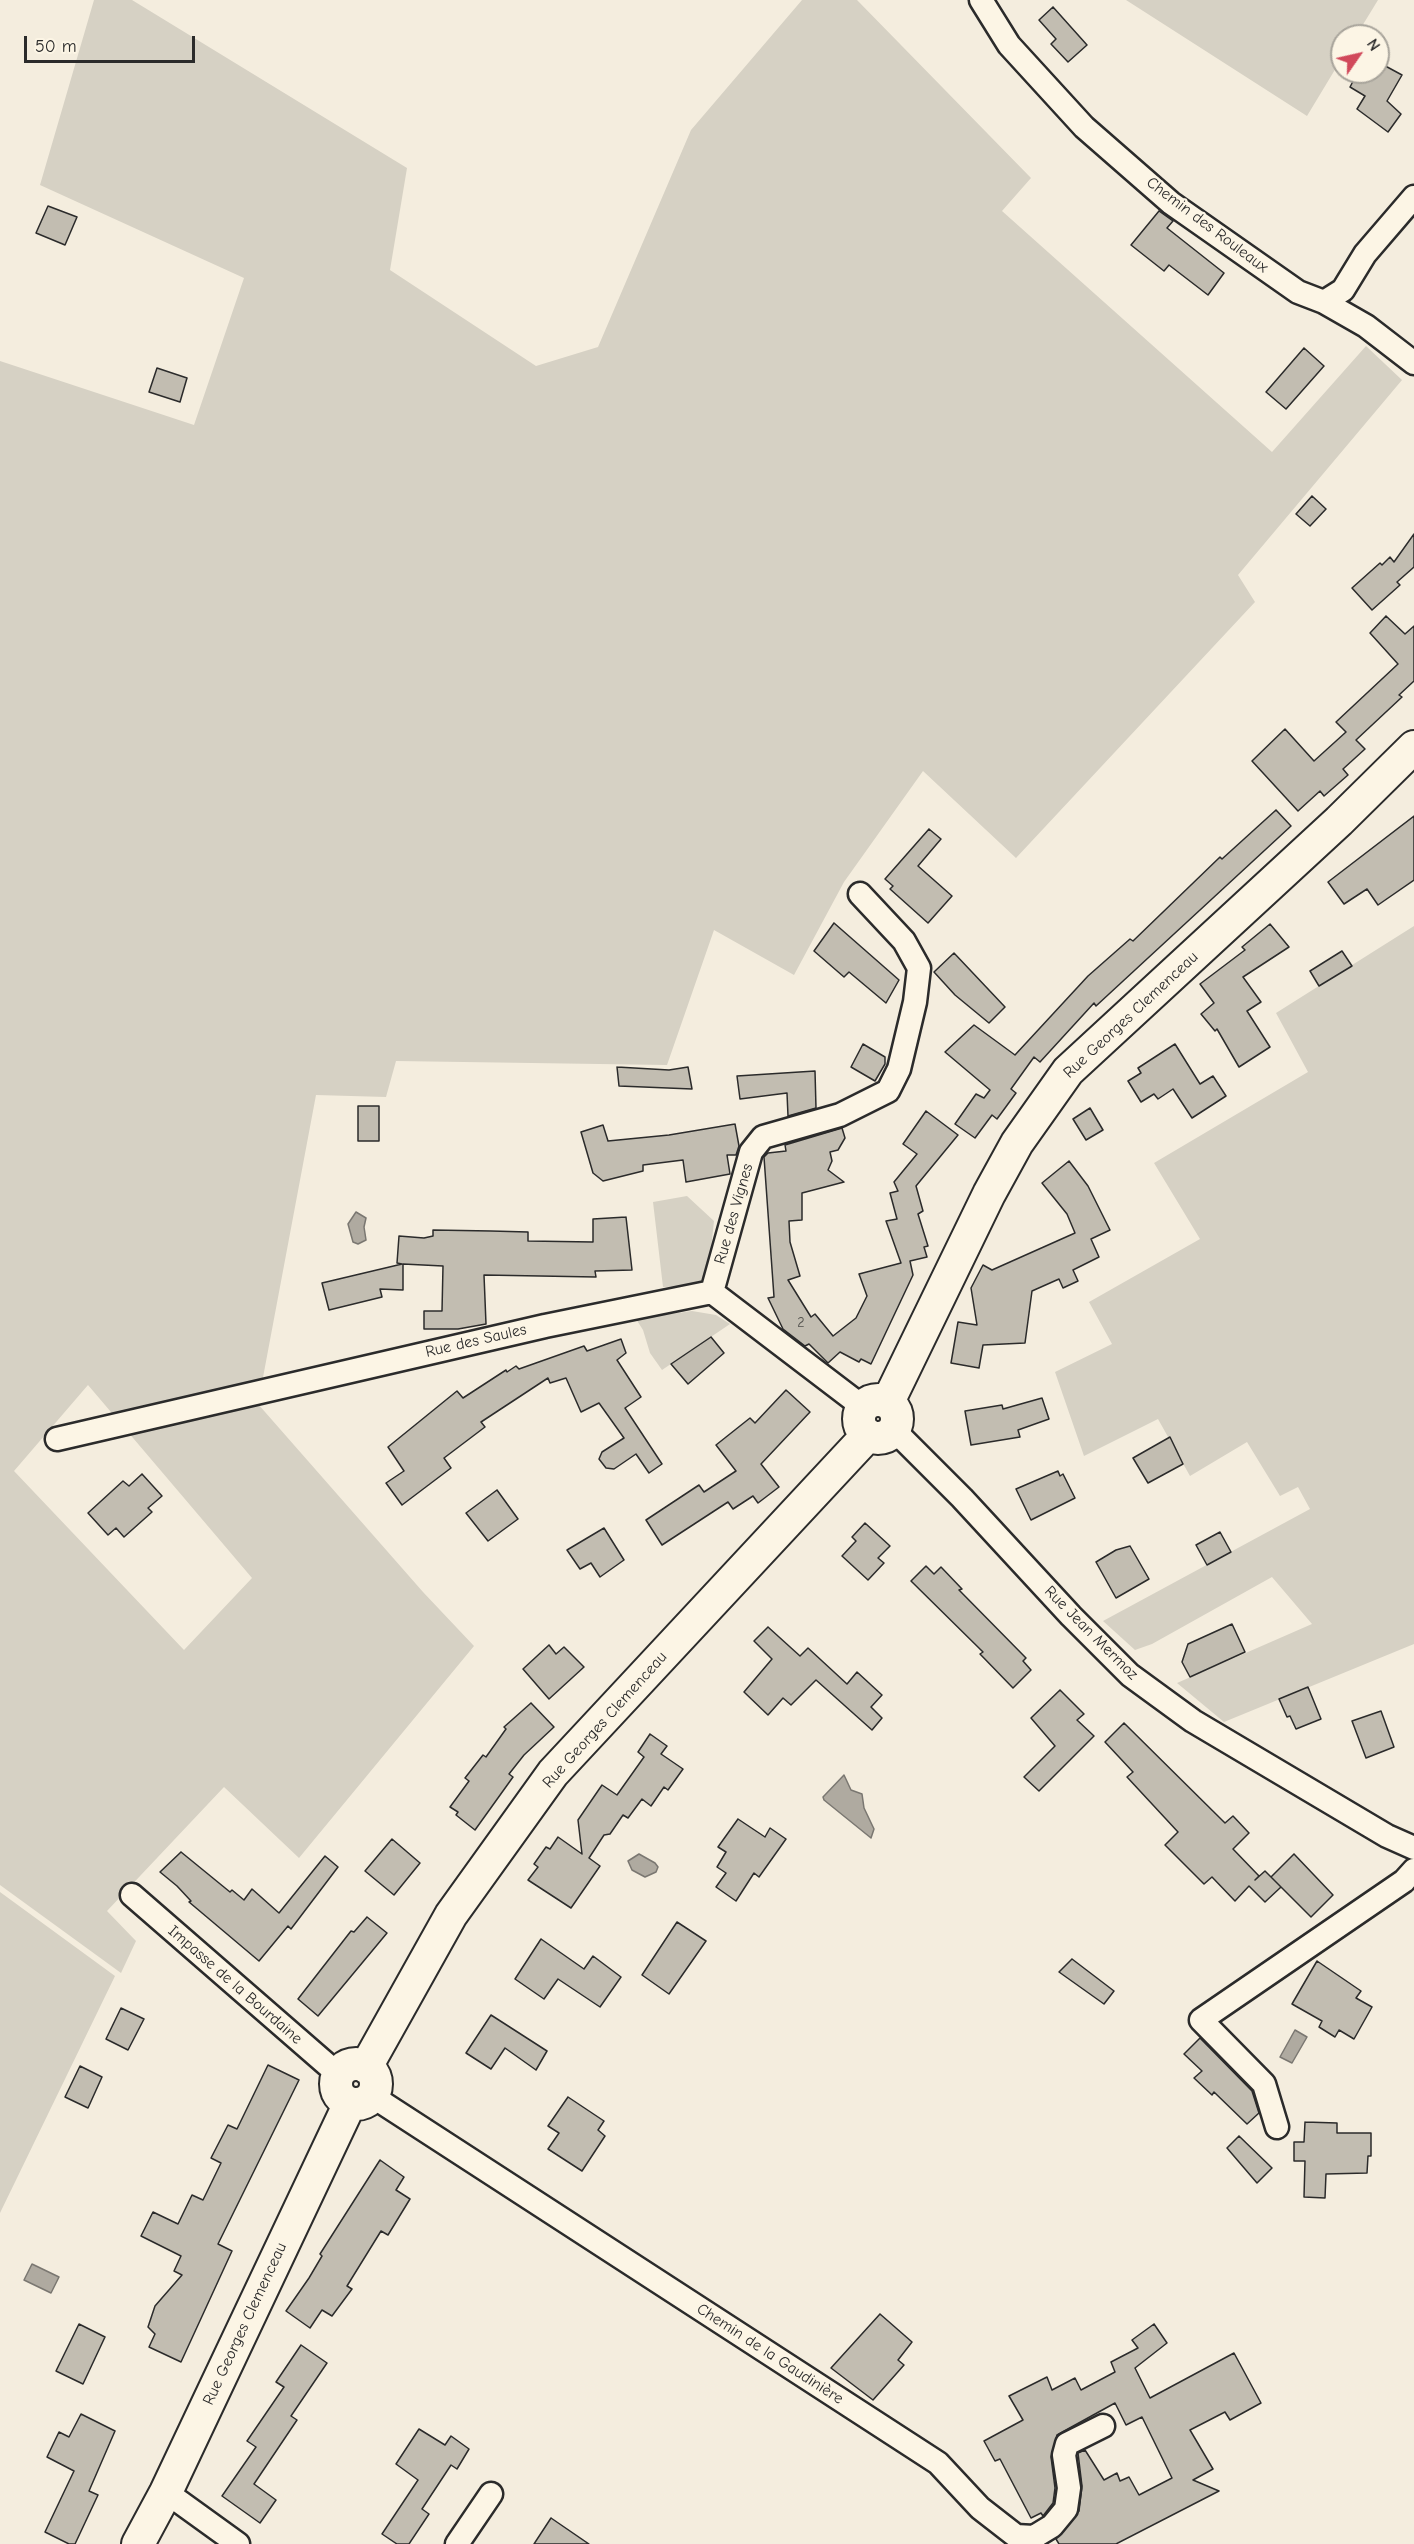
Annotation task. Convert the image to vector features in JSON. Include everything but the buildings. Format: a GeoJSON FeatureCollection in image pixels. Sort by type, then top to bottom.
{"type":"FeatureCollection","features":[{"type":"Feature","properties":{"kind":"street","name":"Chemin des Rouleaux"},"geometry":{"type":"LineString","coordinates":[[981,0],[1008,45],[1084,127],[1171,203],[1298,292],[1324,302],[1366,326],[1414,363]]}},
{"type":"Feature","properties":{"kind":"street"},"geometry":{"type":"LineString","coordinates":[[1324,302],[1343,290],[1365,254],[1414,197]]}},
{"type":"Feature","properties":{"kind":"street","name":"Rue Georges Clemenceau"},"geometry":{"type":"LineString","coordinates":[[138,2544],[166,2492],[357,2085],[451,1915],[553,1773],[878,1419],[985,1200],[1017,1143],[1068,1071],[1339,821],[1414,747]]}},
{"type":"Feature","properties":{"kind":"street","name":"Rue des Vignes"},"geometry":{"type":"LineString","coordinates":[[712,1292],[751,1152],[763,1137],[840,1115],[888,1091],[899,1069],[915,1002],[919,968],[904,941],[860,894]]}},
{"type":"Feature","properties":{"kind":"street"},"geometry":{"type":"LineString","coordinates":[[712,1292],[878,1419]]}},
{"type":"Feature","properties":{"kind":"street","name":"Rue des Saules"},"geometry":{"type":"LineString","coordinates":[[57,1439],[534,1328],[712,1292]]}},
{"type":"Feature","properties":{"kind":"street","name":"Rue Jean Mermoz"},"geometry":{"type":"LineString","coordinates":[[878,1419],[962,1498],[1071,1616],[1130,1675],[1193,1720],[1387,1836],[1414,1848]]}},
{"type":"Feature","properties":{"kind":"street"},"geometry":{"type":"LineString","coordinates":[[1277,2127],[1264,2084],[1201,2020],[1404,1881],[1414,1870]]}},
{"type":"Feature","properties":{"kind":"street","name":"Impasse de la Bourdaine"},"geometry":{"type":"LineString","coordinates":[[132,1894],[357,2085]]}},
{"type":"Feature","properties":{"kind":"street","name":"Chemin de la Gaudinière"},"geometry":{"type":"LineString","coordinates":[[357,2085],[938,2463],[980,2508],[1016,2536],[1034,2537],[1052,2526],[1066,2510],[1069,2488],[1064,2455],[1067,2444],[1103,2426]]}},
{"type":"Feature","properties":{"kind":"street"},"geometry":{"type":"LineString","coordinates":[[166,2492],[238,2544]]}},
{"type":"Feature","properties":{"kind":"street"},"geometry":{"type":"LineString","coordinates":[[457,2544],[491,2494]]}},
{"type":"Feature","properties":{"kind":"shaded area"},"geometry":{"type":"Polygon","coordinates":[[[94,0],[132,0],[407,168],[390,270],[536,366],[598,347],[691,130],[802,0],[857,0],[1031,178],[1002,211],[1272,452],[1366,346],[1402,380],[1238,575],[1255,602],[1016,858],[923,771],[844,882],[794,975],[714,930],[667,1065],[396,1061],[386,1097],[316,1095],[258,1404],[423,1592],[474,1646],[299,1858],[224,1787],[107,1911],[136,1941],[121,1973],[0,1885],[0,361],[194,425],[244,278],[40,185],[94,0]],[[88,1385],[14,1471],[184,1650],[252,1578],[88,1385]]]}},
{"type":"Feature","properties":{"kind":"shaded area"},"geometry":{"type":"Polygon","coordinates":[[[1126,0],[1378,0],[1363,24],[1330,24],[1330,78],[1307,116],[1126,0]]]}},
{"type":"Feature","properties":{"kind":"shaded area"},"geometry":{"type":"Polygon","coordinates":[[[1414,926],[1414,1644],[1224,1722],[1177,1683],[1312,1624],[1272,1577],[1152,1644],[1135,1650],[1103,1621],[1310,1509],[1298,1487],[1280,1496],[1247,1442],[1190,1476],[1158,1419],[1084,1456],[1055,1372],[1112,1344],[1089,1302],[1200,1239],[1154,1163],[1308,1072],[1276,1013],[1414,926]]]}},
{"type":"Feature","properties":{"kind":"shaded area"},"geometry":{"type":"Polygon","coordinates":[[[687,1196],[714,1221],[707,1286],[663,1287],[653,1202],[687,1196]]]}},
{"type":"Feature","properties":{"kind":"shaded area"},"geometry":{"type":"Polygon","coordinates":[[[356,1212],[366,1218],[364,1227],[366,1240],[358,1244],[353,1242],[348,1224],[356,1212]]]}},
{"type":"Feature","properties":{"kind":"shaded area"},"geometry":{"type":"Polygon","coordinates":[[[692,1311],[716,1315],[730,1324],[662,1370],[650,1353],[643,1330],[636,1319],[692,1311]]]}},
{"type":"Feature","properties":{"kind":"shaded area"},"geometry":{"type":"Polygon","coordinates":[[[844,1775],[851,1790],[862,1794],[864,1808],[874,1829],[871,1838],[824,1800],[823,1797],[844,1775]]]}},
{"type":"Feature","properties":{"kind":"shaded area"},"geometry":{"type":"Polygon","coordinates":[[[639,1854],[655,1863],[658,1867],[656,1872],[645,1877],[632,1870],[628,1861],[639,1854]]]}},
{"type":"Feature","properties":{"kind":"shaded area"},"geometry":{"type":"Polygon","coordinates":[[[0,1892],[115,1976],[0,2213],[0,1892]]]}},
{"type":"Feature","properties":{"kind":"shaded area"},"geometry":{"type":"Polygon","coordinates":[[[1295,2030],[1307,2037],[1292,2063],[1280,2057],[1295,2030]]]}},
{"type":"Feature","properties":{"kind":"shaded area"},"geometry":{"type":"Polygon","coordinates":[[[32,2264],[59,2277],[51,2293],[24,2280],[32,2264]]]}}]}
